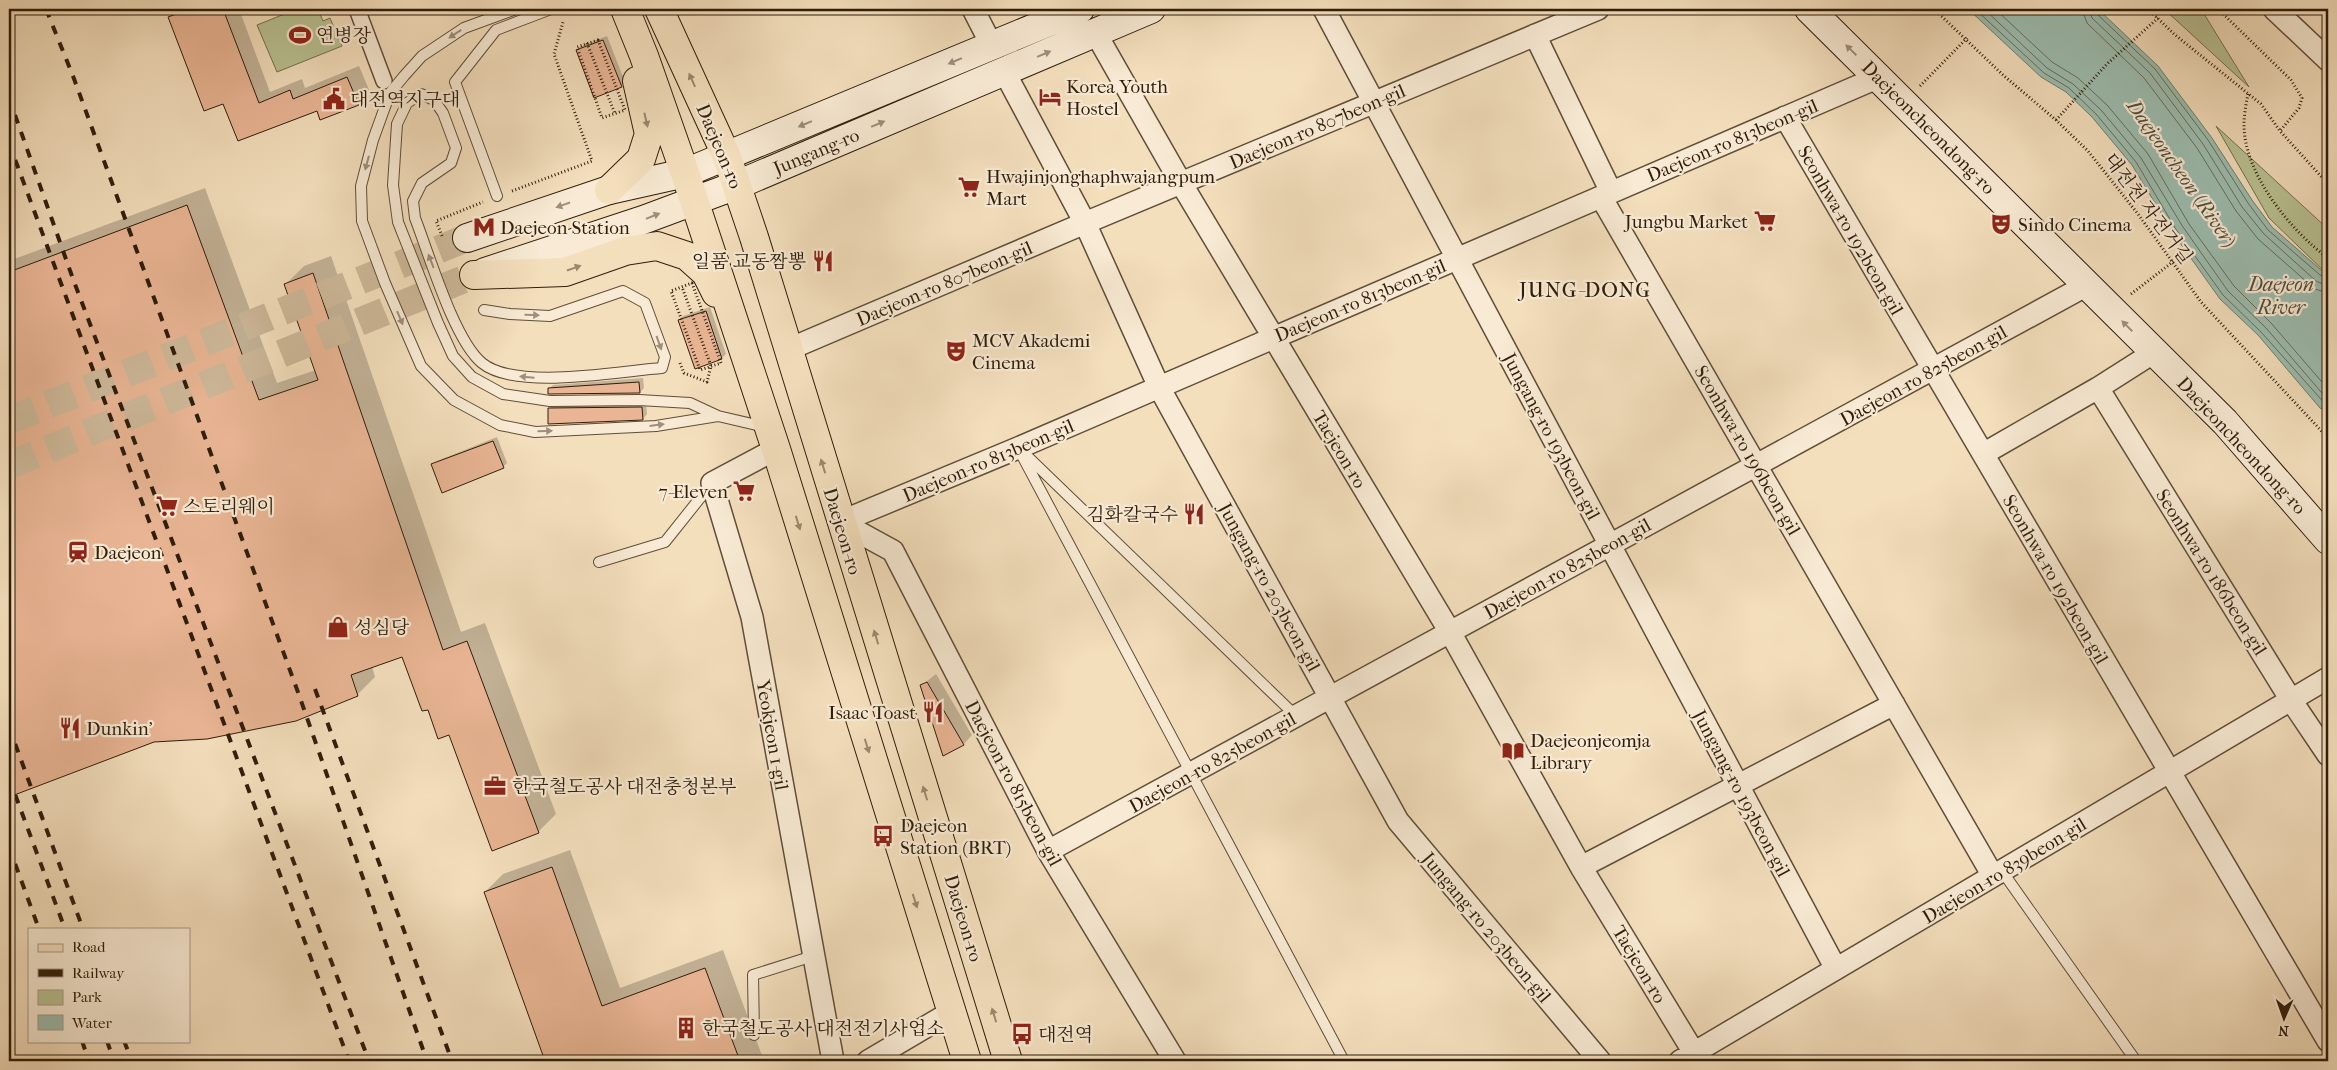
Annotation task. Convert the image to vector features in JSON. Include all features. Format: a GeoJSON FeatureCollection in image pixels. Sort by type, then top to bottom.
{"type":"FeatureCollection","features":[{"type":"Feature","properties":{"kind":"main road","name":"Daejeon-ro"},"geometry":{"type":"LineString","coordinates":[[625,9],[637,37],[694,200],[734,362],[772,438],[966,1061]]}},
{"type":"Feature","properties":{"kind":"main road","name":"Daejeon-ro"},"geometry":{"type":"LineString","coordinates":[[659,9],[727,156],[737,185],[1008,1061]]}},
{"type":"Feature","properties":{"kind":"main road","name":"Jungang-ro"},"geometry":{"type":"LineString","coordinates":[[455,238],[609,190],[685,173],[1078,9]]}},
{"type":"Feature","properties":{"kind":"main road","name":"Jungang-ro"},"geometry":{"type":"LineString","coordinates":[[734,362],[706,273],[687,256],[657,246],[625,251],[565,272],[474,275],[643,220],[737,185],[1151,9]]}},
{"type":"Feature","properties":{"kind":"main road","name":"Daejeoncheondong-ro"},"geometry":{"type":"LineString","coordinates":[[1809,9],[2224,422],[2328,540]]}},
{"type":"Feature","properties":{"kind":"main road"},"geometry":{"type":"LineString","coordinates":[[609,190],[641,159],[649,134],[636,79],[637,37]]}},
{"type":"Feature","properties":{"kind":"street"},"geometry":{"type":"LineString","coordinates":[[357,9],[384,81]]}},
{"type":"Feature","properties":{"kind":"street"},"geometry":{"type":"LineString","coordinates":[[973,9],[992,46]]}},
{"type":"Feature","properties":{"kind":"street","name":"Jungang-ro 193beon-gil"},"geometry":{"type":"LineString","coordinates":[[1324,9],[1836,969]]}},
{"type":"Feature","properties":{"kind":"street","name":"Daejeon-ro 807beon-gil"},"geometry":{"type":"LineString","coordinates":[[787,350],[1085,223],[1598,9]]}},
{"type":"Feature","properties":{"kind":"street"},"geometry":{"type":"LineString","coordinates":[[2274,9],[2328,60]]}},
{"type":"Feature","properties":{"kind":"street","name":"Taejeon-ro"},"geometry":{"type":"LineString","coordinates":[[1095,32],[1181,183],[1450,632],[1581,867],[1691,1058]]}},
{"type":"Feature","properties":{"kind":"street","name":"Seonhwa-ro 196beon-gil"},"geometry":{"type":"LineString","coordinates":[[1535,35],[1606,195],[1757,465],[1894,704],[1997,874]]}},
{"type":"Feature","properties":{"kind":"street","name":"Jungang-ro 203beon-gil"},"geometry":{"type":"LineString","coordinates":[[1004,71],[1085,223],[1159,387],[1398,821],[1600,1061]]}},
{"type":"Feature","properties":{"kind":"street","name":"Daejeon-ro 813beon-gil"},"geometry":{"type":"LineString","coordinates":[[840,522],[1018,448],[1879,77]]}},
{"type":"Feature","properties":{"kind":"street","name":"Seonhwa-ro 192beon-gil"},"geometry":{"type":"LineString","coordinates":[[1785,117],[2328,1041]]}},
{"type":"Feature","properties":{"kind":"street","name":"Daejeon-ro 825beon-gil"},"geometry":{"type":"LineString","coordinates":[[1048,851],[2087,285]]}},
{"type":"Feature","properties":{"kind":"street"},"geometry":{"type":"LineString","coordinates":[[1983,454],[2098,388],[2153,353]]}},
{"type":"Feature","properties":{"kind":"street","name":"Seonhwa-ro 186beon-gil"},"geometry":{"type":"LineString","coordinates":[[2098,388],[2291,700],[2328,755]]}},
{"type":"Feature","properties":{"kind":"street"},"geometry":{"type":"LineString","coordinates":[[712,483],[772,438]]}},
{"type":"Feature","properties":{"kind":"street","name":"Yeokjeon 1-gil"},"geometry":{"type":"LineString","coordinates":[[712,483],[752,617],[832,1061]]}},
{"type":"Feature","properties":{"kind":"street","name":"Daejeon-ro 815beon-gil"},"geometry":{"type":"LineString","coordinates":[[840,522],[893,550],[1048,851],[1175,1061]]}},
{"type":"Feature","properties":{"kind":"street","name":"Daejeon-ro 839beon-gil"},"geometry":{"type":"LineString","coordinates":[[1691,1058],[1836,969],[2328,678]]}},
{"type":"Feature","properties":{"kind":"street"},"geometry":{"type":"LineString","coordinates":[[1581,867],[1894,704]]}},
{"type":"Feature","properties":{"kind":"street"},"geometry":{"type":"LineString","coordinates":[[868,1061],[951,1012]]}},
{"type":"Feature","properties":{"kind":"lane"},"geometry":{"type":"LineString","coordinates":[[516,9],[464,28],[422,56],[390,94],[373,140],[361,186],[362,221],[421,366],[454,400],[500,425],[535,432],[656,426],[718,416]]}},
{"type":"Feature","properties":{"kind":"lane"},"geometry":{"type":"LineString","coordinates":[[497,196],[455,82],[496,30],[551,9]]}},
{"type":"Feature","properties":{"kind":"lane"},"geometry":{"type":"LineString","coordinates":[[484,310],[510,314],[550,316],[623,291],[645,304],[665,357],[662,368],[545,378],[509,375],[482,363],[461,336],[414,218],[413,202],[422,183],[451,163],[456,148],[444,113],[434,100],[421,94],[407,103],[397,124],[393,185],[398,222],[453,356],[472,377],[503,394],[550,401],[639,400],[690,403],[772,438]]}},
{"type":"Feature","properties":{"kind":"lane"},"geometry":{"type":"LineString","coordinates":[[1018,448],[1296,716]]}},
{"type":"Feature","properties":{"kind":"lane"},"geometry":{"type":"LineString","coordinates":[[1018,448],[1344,1061]]}},
{"type":"Feature","properties":{"kind":"lane"},"geometry":{"type":"LineString","coordinates":[[599,562],[665,542],[712,483]]}},
{"type":"Feature","properties":{"kind":"lane"},"geometry":{"type":"LineString","coordinates":[[1997,874],[2136,1061]]}},
{"type":"Feature","properties":{"kind":"lane"},"geometry":{"type":"LineString","coordinates":[[754,1035],[753,975],[813,956]]}},
{"type":"Feature","properties":{"kind":"path","name":"대전천 자전거길"},"geometry":{"type":"LineString","coordinates":[[1934,9],[1967,38],[2002,75],[2056,120],[2088,151],[2174,261],[2201,302],[2328,438]]}},
{"type":"Feature","properties":{"kind":"path"},"geometry":{"type":"LineString","coordinates":[[2148,9],[2174,34],[2261,104],[2280,131],[2328,184]]}},
{"type":"Feature","properties":{"kind":"path"},"geometry":{"type":"LineString","coordinates":[[2218,9],[2292,80],[2302,98],[2298,108],[2280,131]]}},
{"type":"Feature","properties":{"kind":"path"},"geometry":{"type":"LineString","coordinates":[[455,238],[436,221],[592,161],[554,54],[564,18]]}},
{"type":"Feature","properties":{"kind":"path"},"geometry":{"type":"LineString","coordinates":[[2056,120],[2107,64],[2158,18]]}},
{"type":"Feature","properties":{"kind":"path"},"geometry":{"type":"LineString","coordinates":[[1922,84],[1967,38]]}},
{"type":"Feature","properties":{"kind":"path"},"geometry":{"type":"LineString","coordinates":[[587,43],[615,114],[602,118],[577,47],[587,43],[598,40]]}},
{"type":"Feature","properties":{"kind":"path"},"geometry":{"type":"LineString","coordinates":[[2248,94],[2244,126],[2252,160],[2266,192],[2290,224],[2314,248],[2328,258]]}},
{"type":"Feature","properties":{"kind":"path"},"geometry":{"type":"LineString","coordinates":[[2130,295],[2174,261]]}},
{"type":"Feature","properties":{"kind":"path"},"geometry":{"type":"LineString","coordinates":[[707,382],[711,366],[682,286],[671,291],[700,370],[711,366],[734,362]]}},
{"type":"Feature","properties":{"kind":"green space","name":"연병장"},"geometry":{"type":"Polygon","coordinates":[[[297,9],[318,9],[323,21],[330,18],[342,46],[277,72],[257,25],[297,9]]]}},
{"type":"Feature","properties":{"kind":"green space"},"geometry":{"type":"Polygon","coordinates":[[[2164,9],[2201,9],[2249,87],[2164,9]]]}},
{"type":"Feature","properties":{"kind":"green space"},"geometry":{"type":"Polygon","coordinates":[[[2216,126],[2328,229],[2328,275],[2269,218],[2216,126]]]}},
{"type":"Feature","properties":{"kind":"water","name":"Daejeon River"},"geometry":{"type":"Polygon","coordinates":[[[1968,9],[2098,9],[2158,66],[2212,138],[2272,227],[2328,276],[2328,413],[2320,408],[2258,335],[2220,299],[2173,233],[2132,165],[2092,117],[2066,92],[2041,77],[1968,9]]]}},
{"type":"Feature","properties":{"kind":"building"},"geometry":{"type":"Polygon","coordinates":[[[190,9],[223,9],[259,103],[290,90],[293,99],[347,77],[359,105],[320,120],[317,111],[238,141],[223,104],[204,111],[168,17],[190,9]]]}},
{"type":"Feature","properties":{"kind":"building"},"geometry":{"type":"Polygon","coordinates":[[[603,40],[622,87],[594,98],[576,50],[603,40]]]}},
{"type":"Feature","properties":{"kind":"building"},"geometry":{"type":"Polygon","coordinates":[[[187,205],[259,400],[318,380],[284,284],[313,273],[443,650],[467,641],[539,833],[492,851],[449,735],[438,739],[428,710],[422,711],[402,657],[351,675],[358,696],[296,721],[207,739],[154,742],[9,797],[9,272],[187,205]]]}},
{"type":"Feature","properties":{"kind":"building"},"geometry":{"type":"Polygon","coordinates":[[[706,311],[722,359],[695,369],[678,320],[706,311]]]}},
{"type":"Feature","properties":{"kind":"building"},"geometry":{"type":"Polygon","coordinates":[[[639,382],[640,393],[548,394],[548,388],[639,382]]]}},
{"type":"Feature","properties":{"kind":"building"},"geometry":{"type":"Polygon","coordinates":[[[642,407],[643,420],[548,424],[548,408],[642,407]]]}},
{"type":"Feature","properties":{"kind":"building"},"geometry":{"type":"Polygon","coordinates":[[[493,441],[504,468],[442,493],[431,464],[493,441]]]}},
{"type":"Feature","properties":{"kind":"building"},"geometry":{"type":"Polygon","coordinates":[[[927,682],[964,745],[943,756],[920,685],[927,682]]]}},
{"type":"Feature","properties":{"kind":"building"},"geometry":{"type":"Polygon","coordinates":[[[552,867],[602,1006],[705,968],[740,1061],[545,1061],[484,892],[552,867]]]}},
{"type":"Feature","properties":{"kind":"tunnel"},"geometry":{"type":"LineString","coordinates":[[9,420],[467,238]]}},
{"type":"Feature","properties":{"kind":"tunnel"},"geometry":{"type":"LineString","coordinates":[[9,465],[474,275]]}},
{"type":"Feature","properties":{"kind":"railway"},"geometry":{"type":"LineString","coordinates":[[46,9],[73,76],[299,695],[427,1061]]}},
{"type":"Feature","properties":{"kind":"railway"},"geometry":{"type":"LineString","coordinates":[[9,98],[73,279],[369,1061]]}},
{"type":"Feature","properties":{"kind":"railway"},"geometry":{"type":"LineString","coordinates":[[9,143],[349,1061]]}},
{"type":"Feature","properties":{"kind":"railway"},"geometry":{"type":"LineString","coordinates":[[315,689],[452,1061]]}},
{"type":"Feature","properties":{"kind":"railway"},"geometry":{"type":"LineString","coordinates":[[9,727],[83,928]]}},
{"type":"Feature","properties":{"kind":"railway"},"geometry":{"type":"LineString","coordinates":[[9,778],[65,928]]}},
{"type":"Feature","properties":{"kind":"railway"},"geometry":{"type":"LineString","coordinates":[[9,847],[39,928]]}},
{"type":"Feature","properties":{"kind":"railway"},"geometry":{"type":"LineString","coordinates":[[82,1042],[89,1061]]}},
{"type":"Feature","properties":{"kind":"railway"},"geometry":{"type":"LineString","coordinates":[[107,1042],[114,1061]]}},
{"type":"Feature","properties":{"kind":"railway"},"geometry":{"type":"LineString","coordinates":[[124,1042],[132,1061]]}},
{"type":"Feature","properties":{"kind":"place","name":"연병장"},"geometry":{"type":"Point","coordinates":[300,35]}},
{"type":"Feature","properties":{"kind":"place","name":"Korea Youth Hostel"},"geometry":{"type":"Point","coordinates":[1050,97]}},
{"type":"Feature","properties":{"kind":"place","name":"대전역지구대"},"geometry":{"type":"Point","coordinates":[334,99]}},
{"type":"Feature","properties":{"kind":"place","name":"Hwajinjonghaphwajangpum Mart"},"geometry":{"type":"Point","coordinates":[969,187]}},
{"type":"Feature","properties":{"kind":"place","name":"Jungbu Market"},"geometry":{"type":"Point","coordinates":[1765,221]}},
{"type":"Feature","properties":{"kind":"place","name":"Sindo Cinema"},"geometry":{"type":"Point","coordinates":[2001,224]}},
{"type":"Feature","properties":{"kind":"place","name":"Daejeon Station"},"geometry":{"type":"Point","coordinates":[484,227]}},
{"type":"Feature","properties":{"kind":"place","name":"일품 교동짬뽕"},"geometry":{"type":"Point","coordinates":[823,261]}},
{"type":"Feature","properties":{"kind":"place","name":"MCV Akademi Cinema"},"geometry":{"type":"Point","coordinates":[956,351]}},
{"type":"Feature","properties":{"kind":"place","name":"7-Eleven"},"geometry":{"type":"Point","coordinates":[744,491]}},
{"type":"Feature","properties":{"kind":"place","name":"스토리웨이"},"geometry":{"type":"Point","coordinates":[167,506]}},
{"type":"Feature","properties":{"kind":"place","name":"김화칼국수"},"geometry":{"type":"Point","coordinates":[1194,514]}},
{"type":"Feature","properties":{"kind":"place","name":"Daejeon"},"geometry":{"type":"Point","coordinates":[78,552]}},
{"type":"Feature","properties":{"kind":"place","name":"성심당"},"geometry":{"type":"Point","coordinates":[338,627]}},
{"type":"Feature","properties":{"kind":"place","name":"Isaac Toast"},"geometry":{"type":"Point","coordinates":[933,712]}},
{"type":"Feature","properties":{"kind":"place","name":"Dunkin'"},"geometry":{"type":"Point","coordinates":[70,728]}},
{"type":"Feature","properties":{"kind":"place","name":"Daejeonjeomja Library"},"geometry":{"type":"Point","coordinates":[1513,751]}},
{"type":"Feature","properties":{"kind":"place","name":"한국철도공사 대전충청본부"},"geometry":{"type":"Point","coordinates":[495,786]}},
{"type":"Feature","properties":{"kind":"place","name":"Daejeon Station (BRT)"},"geometry":{"type":"Point","coordinates":[883,836]}},
{"type":"Feature","properties":{"kind":"place","name":"한국철도공사 대전전기사업소"},"geometry":{"type":"Point","coordinates":[686,1028]}},
{"type":"Feature","properties":{"kind":"place","name":"대전역"},"geometry":{"type":"Point","coordinates":[1022,1034]}},
{"type":"Feature","properties":{"kind":"district","name":"JUNG-DONG"},"geometry":{"type":"Point","coordinates":[1585,290]}},
{"type":"Feature","properties":{"kind":"water label","name":"Daejeoncheon (River)"},"geometry":{"type":"Point","coordinates":[2182,173]}}]}
